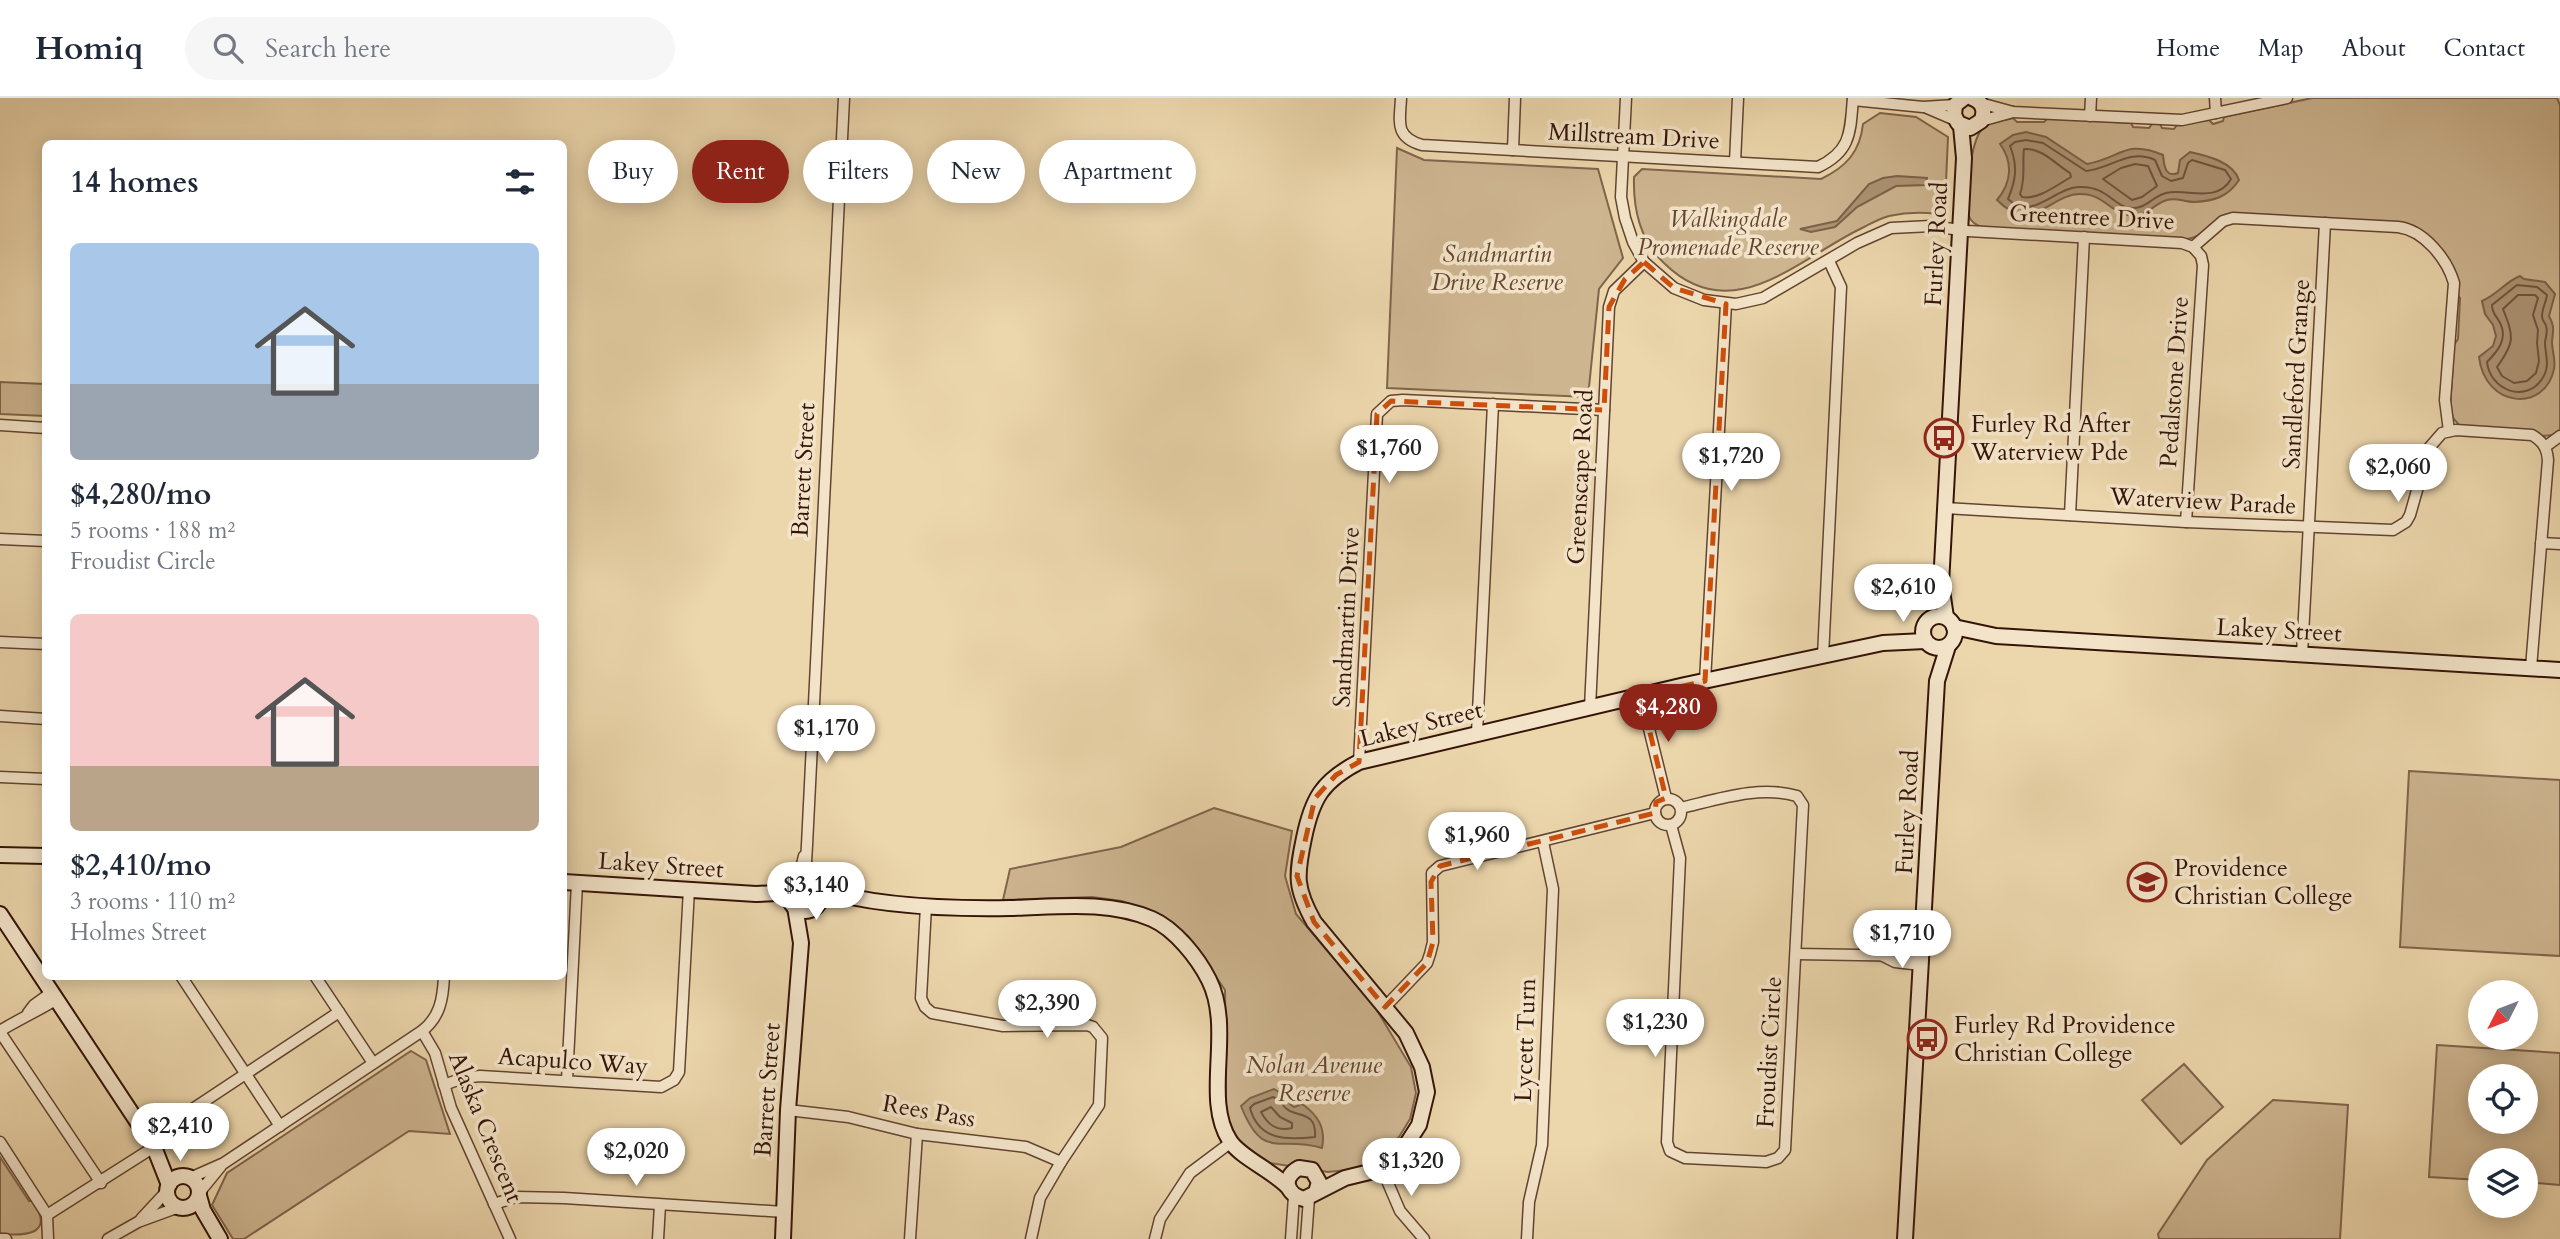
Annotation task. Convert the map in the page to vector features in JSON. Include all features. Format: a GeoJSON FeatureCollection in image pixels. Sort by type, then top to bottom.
{"type":"FeatureCollection","features":[{"type":"Feature","properties":{"kind":"street","name":"Barrett Street"},"geometry":{"type":"LineString","coordinates":[[817,886],[806,862],[844,98]]}},
{"type":"Feature","properties":{"kind":"street","name":"Millstream Drive"},"geometry":{"type":"LineString","coordinates":[[1401,98],[1399,127],[1413,142],[1818,167],[1830,162],[1846,145],[1850,134],[1853,99]]}},
{"type":"Feature","properties":{"kind":"street"},"geometry":{"type":"LineString","coordinates":[[1513,150],[1515,98]]}},
{"type":"Feature","properties":{"kind":"street"},"geometry":{"type":"LineString","coordinates":[[1626,98],[1621,197],[1625,218],[1637,251],[1644,262],[1674,288],[1703,300],[1726,304],[1704,681]]}},
{"type":"Feature","properties":{"kind":"street"},"geometry":{"type":"LineString","coordinates":[[1735,162],[1738,98]]}},
{"type":"Feature","properties":{"kind":"street"},"geometry":{"type":"LineString","coordinates":[[2091,98],[2091,116]]}},
{"type":"Feature","properties":{"kind":"street"},"geometry":{"type":"LineString","coordinates":[[2215,98],[2216,113]]}},
{"type":"Feature","properties":{"kind":"street"},"geometry":{"type":"LineString","coordinates":[[1853,99],[1923,107],[2182,120],[2287,98]]}},
{"type":"Feature","properties":{"kind":"street"},"geometry":{"type":"LineString","coordinates":[[1968,108],[2013,112]]}},
{"type":"Feature","properties":{"kind":"street","name":"Furley Road"},"geometry":{"type":"LineString","coordinates":[[1905,1239],[1937,681],[1935,629],[1941,584],[1968,108]]}},
{"type":"Feature","properties":{"kind":"street","name":"Greentree Drive"},"geometry":{"type":"LineString","coordinates":[[1726,304],[1763,298],[1857,243],[1891,228],[1925,226],[2182,243],[2193,247],[2219,224],[2233,218],[2410,229],[2419,234],[2448,266],[2454,283],[2445,400],[2449,430]]}},
{"type":"Feature","properties":{"kind":"street","name":"Sandleford Grange"},"geometry":{"type":"LineString","coordinates":[[2302,654],[2325,223]]}},
{"type":"Feature","properties":{"kind":"street"},"geometry":{"type":"LineString","coordinates":[[2070,515],[2084,237]]}},
{"type":"Feature","properties":{"kind":"street","name":"Pedalstone Drive"},"geometry":{"type":"LineString","coordinates":[[2186,522],[2203,265],[2201,256],[2193,247]]}},
{"type":"Feature","properties":{"kind":"street"},"geometry":{"type":"LineString","coordinates":[[1823,656],[1841,288],[1829,261]]}},
{"type":"Feature","properties":{"kind":"street","name":"Greenscape Road"},"geometry":{"type":"LineString","coordinates":[[1590,708],[1609,307],[1614,292],[1644,262]]}},
{"type":"Feature","properties":{"kind":"street","name":"Sandmartin Drive"},"geometry":{"type":"LineString","coordinates":[[1359,762],[1377,414],[1391,401],[1604,410]]}},
{"type":"Feature","properties":{"kind":"street"},"geometry":{"type":"LineString","coordinates":[[1477,733],[1493,404]]}},
{"type":"Feature","properties":{"kind":"street"},"geometry":{"type":"LineString","coordinates":[[0,425],[42,428]]}},
{"type":"Feature","properties":{"kind":"street"},"geometry":{"type":"LineString","coordinates":[[2449,430],[2532,435],[2541,440],[2545,447],[2548,460],[2531,668]]}},
{"type":"Feature","properties":{"kind":"street","name":"Waterview Parade"},"geometry":{"type":"LineString","coordinates":[[1945,508],[2186,522],[2393,530],[2410,515],[2429,448],[2437,437],[2449,430]]}},
{"type":"Feature","properties":{"kind":"street"},"geometry":{"type":"LineString","coordinates":[[2545,447],[2560,436]]}},
{"type":"Feature","properties":{"kind":"street"},"geometry":{"type":"LineString","coordinates":[[0,539],[42,541]]}},
{"type":"Feature","properties":{"kind":"street"},"geometry":{"type":"LineString","coordinates":[[2541,543],[2560,544]]}},
{"type":"Feature","properties":{"kind":"street"},"geometry":{"type":"LineString","coordinates":[[1935,629],[1955,638],[1950,644]]}},
{"type":"Feature","properties":{"kind":"street","name":"Lakey Street"},"geometry":{"type":"LineString","coordinates":[[1935,629],[1938,649],[1950,644],[1996,636]]}},
{"type":"Feature","properties":{"kind":"street","name":"Lakey Street"},"geometry":{"type":"LineString","coordinates":[[1382,1169],[1401,1153],[1419,1125],[1427,1092],[1422,1067],[1406,1033],[1314,922],[1304,904],[1297,876],[1310,809],[1315,798],[1336,775],[1359,762],[1935,629],[1996,636],[2560,670]]}},
{"type":"Feature","properties":{"kind":"street"},"geometry":{"type":"LineString","coordinates":[[0,642],[42,645]]}},
{"type":"Feature","properties":{"kind":"street","name":"Furley Road"},"geometry":{"type":"LineString","coordinates":[[1937,681],[1950,644]]}},
{"type":"Feature","properties":{"kind":"street"},"geometry":{"type":"LineString","coordinates":[[1641,696],[1666,799]]}},
{"type":"Feature","properties":{"kind":"street"},"geometry":{"type":"LineString","coordinates":[[0,716],[42,719]]}},
{"type":"Feature","properties":{"kind":"street"},"geometry":{"type":"LineString","coordinates":[[0,777],[42,779]]}},
{"type":"Feature","properties":{"kind":"street","name":"Froudist Circle"},"geometry":{"type":"LineString","coordinates":[[1671,825],[1680,858],[1667,1142],[1670,1151],[1685,1158],[1766,1162],[1778,1158],[1785,1150],[1803,805],[1797,796],[1759,793],[1681,808]]}},
{"type":"Feature","properties":{"kind":"street"},"geometry":{"type":"LineString","coordinates":[[1666,799],[1677,801],[1681,808],[1681,817],[1671,825],[1658,821],[1655,813],[1657,805],[1666,799]]}},
{"type":"Feature","properties":{"kind":"street"},"geometry":{"type":"LineString","coordinates":[[1385,1007],[1427,963],[1433,942],[1430,882],[1432,873],[1440,866],[1655,813]]}},
{"type":"Feature","properties":{"kind":"street","name":"Lycett Turn"},"geometry":{"type":"LineString","coordinates":[[1527,1239],[1529,1202],[1542,1145],[1553,889],[1543,842]]}},
{"type":"Feature","properties":{"kind":"street","name":"Barrett Street"},"geometry":{"type":"LineString","coordinates":[[795,884],[807,845]]}},
{"type":"Feature","properties":{"kind":"street"},"geometry":{"type":"LineString","coordinates":[[2,856],[42,856]]}},
{"type":"Feature","properties":{"kind":"street","name":"Lakey Street"},"geometry":{"type":"LineString","coordinates":[[570,882],[756,894],[777,893],[807,879],[844,897],[926,906],[1098,906],[1154,920],[1181,941],[1199,960],[1214,989],[1221,1030],[1218,1114],[1230,1143]]}},
{"type":"Feature","properties":{"kind":"street"},"geometry":{"type":"LineString","coordinates":[[567,1080],[570,882]]}},
{"type":"Feature","properties":{"kind":"street"},"geometry":{"type":"LineString","coordinates":[[794,906],[789,896],[795,884]]}},
{"type":"Feature","properties":{"kind":"street"},"geometry":{"type":"LineString","coordinates":[[814,907],[820,898],[817,886]]}},
{"type":"Feature","properties":{"kind":"street","name":"Acapulco Way"},"geometry":{"type":"LineString","coordinates":[[443,1085],[480,1076],[661,1087],[674,1080],[679,1072],[689,889]]}},
{"type":"Feature","properties":{"kind":"street","name":"Lakey Street"},"geometry":{"type":"LineString","coordinates":[[756,894],[794,906],[814,907],[844,897]]}},
{"type":"Feature","properties":{"kind":"street","name":"Barrett Street"},"geometry":{"type":"LineString","coordinates":[[783,1239],[788,1110],[801,943],[794,906]]}},
{"type":"Feature","properties":{"kind":"street"},"geometry":{"type":"LineString","coordinates":[[926,906],[921,998],[932,1013],[1003,1026],[1087,1025],[1093,1027],[1104,1044],[1099,1105],[1040,1198],[1031,1239]]}},
{"type":"Feature","properties":{"kind":"street","name":"Barrett Street"},"geometry":{"type":"LineString","coordinates":[[801,943],[814,907]]}},
{"type":"Feature","properties":{"kind":"street"},"geometry":{"type":"LineString","coordinates":[[0,914],[42,977]]}},
{"type":"Feature","properties":{"kind":"street"},"geometry":{"type":"LineString","coordinates":[[1796,954],[1882,956],[1895,962],[1921,961]]}},
{"type":"Feature","properties":{"kind":"street"},"geometry":{"type":"LineString","coordinates":[[44,980],[153,1146],[170,1200],[200,1224],[210,1239]]}},
{"type":"Feature","properties":{"kind":"street"},"geometry":{"type":"LineString","coordinates":[[184,980],[280,1126]]}},
{"type":"Feature","properties":{"kind":"street"},"geometry":{"type":"LineString","coordinates":[[318,980],[373,1063]]}},
{"type":"Feature","properties":{"kind":"street"},"geometry":{"type":"LineString","coordinates":[[138,1222],[173,1180],[224,1163],[422,1031],[433,1021],[440,1008],[444,980]]}},
{"type":"Feature","properties":{"kind":"street"},"geometry":{"type":"LineString","coordinates":[[55,996],[38,1012],[28,1013],[0,1032],[101,1183]]}},
{"type":"Feature","properties":{"kind":"street"},"geometry":{"type":"LineString","coordinates":[[47,1215],[101,1183],[246,1075],[339,1012]]}},
{"type":"Feature","properties":{"kind":"street","name":"Alaska Crescent"},"geometry":{"type":"LineString","coordinates":[[422,1031],[435,1053],[443,1085],[461,1131],[510,1239]]}},
{"type":"Feature","properties":{"kind":"street","name":"Rees Pass"},"geometry":{"type":"LineString","coordinates":[[788,1110],[848,1116],[917,1134],[1026,1147],[1061,1162]]}},
{"type":"Feature","properties":{"kind":"street"},"geometry":{"type":"LineString","coordinates":[[910,1239],[917,1134]]}},
{"type":"Feature","properties":{"kind":"street"},"geometry":{"type":"LineString","coordinates":[[0,1142],[47,1215],[48,1239]]}},
{"type":"Feature","properties":{"kind":"street"},"geometry":{"type":"LineString","coordinates":[[1155,1239],[1160,1219],[1190,1174],[1230,1143],[1268,1170],[1300,1198],[1312,1195],[1345,1178],[1382,1169],[1400,1210],[1424,1239]]}},
{"type":"Feature","properties":{"kind":"street"},"geometry":{"type":"LineString","coordinates":[[153,1146],[186,1177],[197,1183],[203,1210],[220,1239]]}},
{"type":"Feature","properties":{"kind":"street"},"geometry":{"type":"LineString","coordinates":[[108,1239],[138,1222],[193,1205],[224,1163]]}},
{"type":"Feature","properties":{"kind":"street"},"geometry":{"type":"LineString","coordinates":[[1268,1170],[1307,1168],[1345,1178]]}},
{"type":"Feature","properties":{"kind":"street"},"geometry":{"type":"LineString","coordinates":[[1291,1239],[1289,1175],[1296,1169]]}},
{"type":"Feature","properties":{"kind":"street"},"geometry":{"type":"LineString","coordinates":[[1306,1239],[1312,1195],[1319,1182],[1314,1172]]}},
{"type":"Feature","properties":{"kind":"street"},"geometry":{"type":"LineString","coordinates":[[494,1204],[516,1197],[564,1198],[784,1212]]}},
{"type":"Feature","properties":{"kind":"street"},"geometry":{"type":"LineString","coordinates":[[658,1239],[660,1205]]}},
{"type":"Feature","properties":{"kind":"street"},"geometry":{"type":"LineString","coordinates":[[0,1239],[6,1239]]}},
{"type":"Feature","properties":{"kind":"highlighted area"},"geometry":{"type":"Polygon","coordinates":[[[1644,262],[1674,288],[1726,304],[1705,681],[1641,696],[1666,798],[1656,802],[1655,813],[1440,866],[1431,882],[1433,942],[1427,963],[1385,1007],[1314,922],[1297,876],[1315,798],[1336,775],[1359,762],[1377,414],[1391,401],[1604,410],[1609,307],[1625,279],[1644,262]]]}},
{"type":"Feature","properties":{"kind":"green space"},"geometry":{"type":"Polygon","coordinates":[[[2312,98],[2557,98],[2560,105],[2560,430],[2553,435],[2542,436],[2460,426],[2453,418],[2450,409],[2460,298],[2457,295],[2457,276],[2453,267],[2421,230],[2414,226],[2232,214],[2198,236],[2186,239],[1984,227],[1971,220],[1968,214],[1968,184],[1975,145],[1982,129],[1992,123],[2013,118],[2017,122],[2044,122],[2048,118],[2131,123],[2133,127],[2149,128],[2152,124],[2160,124],[2162,128],[2174,129],[2177,125],[2209,120],[2213,124],[2223,121],[2224,117],[2312,98]]]}},
{"type":"Feature","properties":{"kind":"green space","name":"Walkingdale Promenade Reserve"},"geometry":{"type":"Polygon","coordinates":[[[1880,113],[1916,117],[1948,137],[1945,205],[1937,214],[1906,214],[1883,218],[1766,282],[1741,289],[1716,290],[1690,283],[1665,264],[1649,245],[1640,224],[1635,201],[1634,177],[1642,169],[1821,179],[1850,158],[1859,143],[1863,124],[1880,113]]]}},
{"type":"Feature","properties":{"kind":"green space","name":"Sandmartin Drive Reserve"},"geometry":{"type":"Polygon","coordinates":[[[1397,148],[1424,160],[1598,169],[1623,258],[1599,289],[1588,397],[1387,388],[1397,148]]]}},
{"type":"Feature","properties":{"kind":"green space"},"geometry":{"type":"Polygon","coordinates":[[[0,382],[42,384],[42,416],[0,414],[0,382]]]}},
{"type":"Feature","properties":{"kind":"green space"},"geometry":{"type":"Polygon","coordinates":[[[2409,771],[2560,780],[2560,956],[2400,947],[2409,771]]]}},
{"type":"Feature","properties":{"kind":"green space","name":"Nolan Avenue Reserve"},"geometry":{"type":"Polygon","coordinates":[[[1214,808],[1292,831],[1285,876],[1296,914],[1375,1007],[1411,1067],[1416,1093],[1410,1119],[1399,1137],[1367,1168],[1328,1172],[1264,1162],[1241,1146],[1226,1118],[1225,990],[1188,936],[1154,914],[1122,901],[1092,897],[1003,900],[1010,869],[1121,847],[1214,808]]]}},
{"type":"Feature","properties":{"kind":"green space"},"geometry":{"type":"Polygon","coordinates":[[[2437,1045],[2468,1047],[2468,1050],[2560,1053],[2560,1185],[2538,1183],[2538,1148],[2468,1148],[2468,1179],[2429,1177],[2437,1045]]]}},
{"type":"Feature","properties":{"kind":"green space"},"geometry":{"type":"Polygon","coordinates":[[[411,1051],[426,1060],[450,1134],[409,1131],[244,1239],[233,1239],[212,1205],[227,1173],[411,1051]]]}},
{"type":"Feature","properties":{"kind":"green space"},"geometry":{"type":"Polygon","coordinates":[[[2184,1064],[2223,1107],[2181,1144],[2142,1100],[2184,1064]]]}},
{"type":"Feature","properties":{"kind":"green space"},"geometry":{"type":"Polygon","coordinates":[[[2273,1100],[2348,1105],[2340,1239],[2159,1239],[2158,1234],[2207,1160],[2273,1100]]]}},
{"type":"Feature","properties":{"kind":"green space"},"geometry":{"type":"Polygon","coordinates":[[[0,1157],[39,1212],[41,1221],[34,1231],[0,1234],[0,1157]]]}},
{"type":"Feature","properties":{"kind":"water"},"geometry":{"type":"Polygon","coordinates":[[[2026,132],[2046,137],[2087,164],[2131,149],[2140,149],[2163,155],[2166,170],[2174,174],[2178,173],[2180,160],[2190,152],[2226,164],[2239,180],[2225,194],[2214,199],[2194,202],[2170,199],[2134,216],[2121,213],[2095,197],[2080,194],[2059,200],[2040,211],[2021,214],[2009,210],[1997,200],[2006,186],[2009,172],[2007,158],[2000,144],[2013,135],[2026,132]]]}},
{"type":"Feature","properties":{"kind":"water"},"geometry":{"type":"Polygon","coordinates":[[[1897,176],[1927,178],[1926,185],[1896,186],[1857,207],[1835,227],[1811,232],[1800,229],[1837,221],[1869,184],[1897,176]]]}},
{"type":"Feature","properties":{"kind":"water"},"geometry":{"type":"Polygon","coordinates":[[[2520,276],[2545,282],[2555,294],[2549,316],[2553,326],[2554,369],[2548,383],[2539,393],[2528,398],[2515,399],[2492,387],[2484,374],[2479,357],[2493,346],[2496,336],[2482,301],[2520,276]]]}},
{"type":"Feature","properties":{"kind":"water"},"geometry":{"type":"Polygon","coordinates":[[[1274,1089],[1289,1098],[1294,1107],[1302,1104],[1316,1117],[1322,1128],[1322,1148],[1274,1143],[1257,1134],[1241,1106],[1250,1098],[1274,1089]]]}},
{"type":"Feature","properties":{"kind":"place","name":"Furley Rd After Waterview Pde"},"geometry":{"type":"Point","coordinates":[1944,438]}},
{"type":"Feature","properties":{"kind":"place","name":"Providence Christian College"},"geometry":{"type":"Point","coordinates":[2147,882]}},
{"type":"Feature","properties":{"kind":"place","name":"Furley Rd Providence Christian College"},"geometry":{"type":"Point","coordinates":[1927,1039]}}]}
